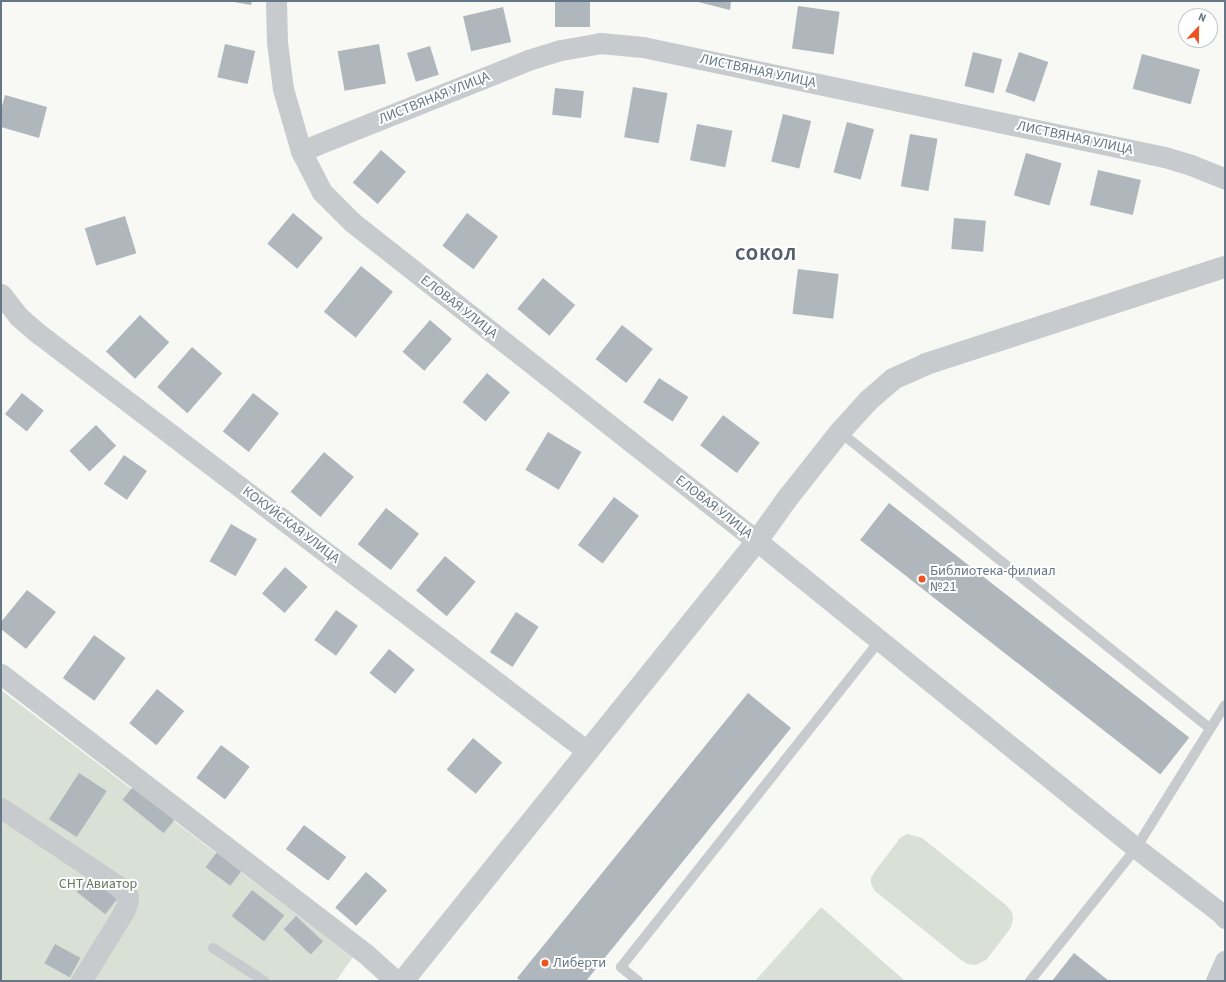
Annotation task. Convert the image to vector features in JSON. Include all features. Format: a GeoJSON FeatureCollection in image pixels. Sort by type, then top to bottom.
{"type":"FeatureCollection","features":[{"type":"Feature","properties":{"kind":"street","name":"ЕЛОВАЯ УЛИЦА"},"geometry":{"type":"LineString","coordinates":[[276,1],[277,42],[284,89],[301,151],[322,192],[352,222],[757,541],[1136,848],[1222,914],[1225,918]]}},
{"type":"Feature","properties":{"kind":"street","name":"ЛИСТВЯНАЯ УЛИЦА"},"geometry":{"type":"LineString","coordinates":[[301,151],[528,60],[561,50],[600,43],[643,47],[1165,157],[1191,165],[1225,179]]}},
{"type":"Feature","properties":{"kind":"street"},"geometry":{"type":"LineString","coordinates":[[403,981],[757,541],[787,499],[840,432],[868,401],[894,379],[926,364],[1225,267]]}},
{"type":"Feature","properties":{"kind":"street","name":"КОКУЙСКАЯ УЛИЦА"},"geometry":{"type":"LineString","coordinates":[[1,294],[18,316],[39,334],[587,751]]}},
{"type":"Feature","properties":{"kind":"street"},"geometry":{"type":"LineString","coordinates":[[1,674],[367,955],[396,981]]}},
{"type":"Feature","properties":{"kind":"street"},"geometry":{"type":"LineString","coordinates":[[1,808],[118,886],[128,896],[127,904],[123,913],[80,981]]}},
{"type":"Feature","properties":{"kind":"street"},"geometry":{"type":"LineString","coordinates":[[1216,981],[1225,961]]}},
{"type":"Feature","properties":{"kind":"lane"},"geometry":{"type":"LineString","coordinates":[[840,432],[1210,728]]}},
{"type":"Feature","properties":{"kind":"lane"},"geometry":{"type":"LineString","coordinates":[[638,981],[620,967],[880,640]]}},
{"type":"Feature","properties":{"kind":"lane"},"geometry":{"type":"LineString","coordinates":[[1030,981],[1136,848],[1225,706]]}},
{"type":"Feature","properties":{"kind":"lane"},"geometry":{"type":"LineString","coordinates":[[213,948],[264,981]]}},
{"type":"Feature","properties":{"kind":"green space","name":"СНТ Авиатор"},"geometry":{"type":"Polygon","coordinates":[[[1,690],[353,957],[336,981],[1,981],[1,690]]]}},
{"type":"Feature","properties":{"kind":"green space"},"geometry":{"type":"Polygon","coordinates":[[[908,834],[922,838],[1006,905],[1012,912],[1013,920],[1010,929],[986,960],[976,965],[968,964],[961,960],[875,891],[871,884],[871,878],[875,871],[901,837],[908,834]]]}},
{"type":"Feature","properties":{"kind":"green space"},"geometry":{"type":"Polygon","coordinates":[[[821,907],[905,981],[755,981],[821,907]]]}},
{"type":"Feature","properties":{"kind":"building"},"geometry":{"type":"Polygon","coordinates":[[[228,1],[252,1],[251,5],[228,1]]]}},
{"type":"Feature","properties":{"kind":"building"},"geometry":{"type":"Polygon","coordinates":[[[555,1],[590,1],[590,27],[555,27],[555,1]]]}},
{"type":"Feature","properties":{"kind":"building"},"geometry":{"type":"Polygon","coordinates":[[[694,1],[731,1],[730,10],[694,1]]]}},
{"type":"Feature","properties":{"kind":"building"},"geometry":{"type":"Polygon","coordinates":[[[798,6],[840,12],[834,54],[792,49],[798,6]]]}},
{"type":"Feature","properties":{"kind":"building"},"geometry":{"type":"Polygon","coordinates":[[[503,7],[511,42],[471,51],[463,16],[503,7]]]}},
{"type":"Feature","properties":{"kind":"building"},"geometry":{"type":"Polygon","coordinates":[[[225,44],[255,51],[248,84],[217,77],[225,44]]]}},
{"type":"Feature","properties":{"kind":"building"},"geometry":{"type":"Polygon","coordinates":[[[379,44],[386,83],[345,91],[338,51],[379,44]]]}},
{"type":"Feature","properties":{"kind":"building"},"geometry":{"type":"Polygon","coordinates":[[[430,46],[439,75],[416,82],[407,53],[430,46]]]}},
{"type":"Feature","properties":{"kind":"building"},"geometry":{"type":"Polygon","coordinates":[[[973,52],[1002,59],[994,93],[965,86],[973,52]]]}},
{"type":"Feature","properties":{"kind":"building"},"geometry":{"type":"Polygon","coordinates":[[[1019,52],[1048,62],[1035,102],[1005,92],[1019,52]]]}},
{"type":"Feature","properties":{"kind":"building"},"geometry":{"type":"Polygon","coordinates":[[[1142,54],[1200,70],[1191,104],[1133,89],[1142,54]]]}},
{"type":"Feature","properties":{"kind":"building"},"geometry":{"type":"Polygon","coordinates":[[[633,87],[667,93],[659,143],[624,137],[633,87]]]}},
{"type":"Feature","properties":{"kind":"building"},"geometry":{"type":"Polygon","coordinates":[[[555,88],[584,91],[581,118],[552,115],[555,88]]]}},
{"type":"Feature","properties":{"kind":"building"},"geometry":{"type":"Polygon","coordinates":[[[5,95],[47,107],[39,138],[1,127],[1,110],[5,95]]]}},
{"type":"Feature","properties":{"kind":"building"},"geometry":{"type":"Polygon","coordinates":[[[783,114],[811,121],[799,169],[771,162],[783,114]]]}},
{"type":"Feature","properties":{"kind":"building"},"geometry":{"type":"Polygon","coordinates":[[[847,122],[874,129],[861,179],[834,172],[847,122]]]}},
{"type":"Feature","properties":{"kind":"building"},"geometry":{"type":"Polygon","coordinates":[[[697,124],[732,131],[725,167],[690,160],[697,124]]]}},
{"type":"Feature","properties":{"kind":"building"},"geometry":{"type":"Polygon","coordinates":[[[910,134],[938,139],[928,191],[901,186],[910,134]]]}},
{"type":"Feature","properties":{"kind":"building"},"geometry":{"type":"Polygon","coordinates":[[[381,150],[406,172],[378,204],[353,182],[381,150]]]}},
{"type":"Feature","properties":{"kind":"building"},"geometry":{"type":"Polygon","coordinates":[[[1026,153],[1062,163],[1049,205],[1014,195],[1026,153]]]}},
{"type":"Feature","properties":{"kind":"building"},"geometry":{"type":"Polygon","coordinates":[[[1098,170],[1141,180],[1133,215],[1090,205],[1098,170]]]}},
{"type":"Feature","properties":{"kind":"building"},"geometry":{"type":"Polygon","coordinates":[[[293,213],[323,238],[297,269],[267,244],[293,213]]]}},
{"type":"Feature","properties":{"kind":"building"},"geometry":{"type":"Polygon","coordinates":[[[467,213],[498,236],[473,269],[442,246],[467,213]]]}},
{"type":"Feature","properties":{"kind":"building"},"geometry":{"type":"Polygon","coordinates":[[[125,216],[136,253],[96,266],[85,228],[125,216]]]}},
{"type":"Feature","properties":{"kind":"building"},"geometry":{"type":"Polygon","coordinates":[[[954,218],[986,221],[983,252],[951,249],[954,218]]]}},
{"type":"Feature","properties":{"kind":"building"},"geometry":{"type":"Polygon","coordinates":[[[361,266],[393,292],[356,338],[324,312],[361,266]]]}},
{"type":"Feature","properties":{"kind":"building"},"geometry":{"type":"Polygon","coordinates":[[[798,269],[839,274],[833,319],[793,314],[798,269]]]}},
{"type":"Feature","properties":{"kind":"building"},"geometry":{"type":"Polygon","coordinates":[[[543,278],[575,305],[549,336],[517,309],[543,278]]]}},
{"type":"Feature","properties":{"kind":"building"},"geometry":{"type":"Polygon","coordinates":[[[140,315],[169,342],[135,379],[106,352],[140,315]]]}},
{"type":"Feature","properties":{"kind":"building"},"geometry":{"type":"Polygon","coordinates":[[[430,320],[452,339],[424,371],[402,352],[430,320]]]}},
{"type":"Feature","properties":{"kind":"building"},"geometry":{"type":"Polygon","coordinates":[[[622,325],[653,349],[626,383],[596,359],[622,325]]]}},
{"type":"Feature","properties":{"kind":"building"},"geometry":{"type":"Polygon","coordinates":[[[192,347],[222,373],[187,413],[157,387],[192,347]]]}},
{"type":"Feature","properties":{"kind":"building"},"geometry":{"type":"Polygon","coordinates":[[[487,373],[510,392],[486,421],[463,402],[487,373]]]}},
{"type":"Feature","properties":{"kind":"building"},"geometry":{"type":"Polygon","coordinates":[[[659,378],[688,397],[673,421],[643,402],[659,378]]]}},
{"type":"Feature","properties":{"kind":"building"},"geometry":{"type":"Polygon","coordinates":[[[22,393],[44,411],[27,432],[5,414],[22,393]]]}},
{"type":"Feature","properties":{"kind":"building"},"geometry":{"type":"Polygon","coordinates":[[[253,393],[279,413],[249,452],[223,432],[253,393]]]}},
{"type":"Feature","properties":{"kind":"building"},"geometry":{"type":"Polygon","coordinates":[[[723,415],[760,443],[737,473],[700,445],[723,415]]]}},
{"type":"Feature","properties":{"kind":"building"},"geometry":{"type":"Polygon","coordinates":[[[96,425],[116,446],[90,472],[69,451],[96,425]]]}},
{"type":"Feature","properties":{"kind":"building"},"geometry":{"type":"Polygon","coordinates":[[[548,432],[581,452],[559,490],[525,470],[548,432]]]}},
{"type":"Feature","properties":{"kind":"building"},"geometry":{"type":"Polygon","coordinates":[[[324,452],[354,477],[320,517],[291,492],[324,452]]]}},
{"type":"Feature","properties":{"kind":"building"},"geometry":{"type":"Polygon","coordinates":[[[124,455],[147,471],[127,500],[104,484],[124,455]]]}},
{"type":"Feature","properties":{"kind":"building"},"geometry":{"type":"Polygon","coordinates":[[[614,497],[639,516],[603,564],[578,545],[614,497]]]}},
{"type":"Feature","properties":{"kind":"building"},"geometry":{"type":"Polygon","coordinates":[[[889,503],[1189,738],[1160,775],[860,540],[889,503]]]}},
{"type":"Feature","properties":{"kind":"building"},"geometry":{"type":"Polygon","coordinates":[[[386,508],[419,534],[391,570],[358,544],[386,508]]]}},
{"type":"Feature","properties":{"kind":"building"},"geometry":{"type":"Polygon","coordinates":[[[231,524],[257,539],[235,576],[210,561],[231,524]]]}},
{"type":"Feature","properties":{"kind":"building"},"geometry":{"type":"Polygon","coordinates":[[[445,556],[476,582],[447,616],[416,590],[445,556]]]}},
{"type":"Feature","properties":{"kind":"building"},"geometry":{"type":"Polygon","coordinates":[[[285,567],[308,587],[285,613],[262,593],[285,567]]]}},
{"type":"Feature","properties":{"kind":"building"},"geometry":{"type":"Polygon","coordinates":[[[27,590],[56,612],[26,649],[1,629],[1,622],[27,590]]]}},
{"type":"Feature","properties":{"kind":"building"},"geometry":{"type":"Polygon","coordinates":[[[336,610],[358,626],[336,656],[314,640],[336,610]]]}},
{"type":"Feature","properties":{"kind":"building"},"geometry":{"type":"Polygon","coordinates":[[[516,612],[539,627],[513,667],[490,652],[516,612]]]}},
{"type":"Feature","properties":{"kind":"building"},"geometry":{"type":"Polygon","coordinates":[[[94,635],[126,658],[94,701],[63,678],[94,635]]]}},
{"type":"Feature","properties":{"kind":"building"},"geometry":{"type":"Polygon","coordinates":[[[389,649],[415,670],[395,694],[369,673],[389,649]]]}},
{"type":"Feature","properties":{"kind":"building"},"geometry":{"type":"Polygon","coordinates":[[[157,689],[184,711],[157,745],[129,723],[157,689]]]}},
{"type":"Feature","properties":{"kind":"building"},"geometry":{"type":"Polygon","coordinates":[[[748,693],[791,728],[586,981],[521,981],[517,978],[748,693]]]}},
{"type":"Feature","properties":{"kind":"building"},"geometry":{"type":"Polygon","coordinates":[[[473,738],[502,762],[476,794],[447,769],[473,738]]]}},
{"type":"Feature","properties":{"kind":"building"},"geometry":{"type":"Polygon","coordinates":[[[221,745],[250,767],[225,799],[196,778],[221,745]]]}},
{"type":"Feature","properties":{"kind":"building"},"geometry":{"type":"Polygon","coordinates":[[[79,773],[107,791],[77,837],[49,819],[79,773]]]}},
{"type":"Feature","properties":{"kind":"building"},"geometry":{"type":"Polygon","coordinates":[[[137,782],[178,815],[164,833],[123,800],[137,782]]]}},
{"type":"Feature","properties":{"kind":"building"},"geometry":{"type":"Polygon","coordinates":[[[304,825],[346,857],[328,881],[286,849],[304,825]]]}},
{"type":"Feature","properties":{"kind":"building"},"geometry":{"type":"Polygon","coordinates":[[[217,852],[242,871],[230,886],[206,867],[217,852]]]}},
{"type":"Feature","properties":{"kind":"building"},"geometry":{"type":"Polygon","coordinates":[[[366,872],[387,890],[356,926],[335,907],[366,872]]]}},
{"type":"Feature","properties":{"kind":"building"},"geometry":{"type":"Polygon","coordinates":[[[91,874],[119,896],[105,914],[77,892],[91,874]]]}},
{"type":"Feature","properties":{"kind":"building"},"geometry":{"type":"Polygon","coordinates":[[[252,890],[284,915],[264,941],[232,916],[252,890]]]}},
{"type":"Feature","properties":{"kind":"building"},"geometry":{"type":"Polygon","coordinates":[[[296,916],[323,941],[311,954],[284,929],[296,916]]]}},
{"type":"Feature","properties":{"kind":"building"},"geometry":{"type":"Polygon","coordinates":[[[55,944],[80,958],[70,977],[44,963],[55,944]]]}},
{"type":"Feature","properties":{"kind":"building"},"geometry":{"type":"Polygon","coordinates":[[[1074,953],[1109,981],[1052,981],[1074,953]]]}},
{"type":"Feature","properties":{"kind":"place","name":"Библиотека-филиал №21"},"geometry":{"type":"Point","coordinates":[922,579]}},
{"type":"Feature","properties":{"kind":"place","name":"Либерти"},"geometry":{"type":"Point","coordinates":[545,963]}},
{"type":"Feature","properties":{"kind":"district","name":"СОКОЛ"},"geometry":{"type":"Point","coordinates":[766,255]}}]}
